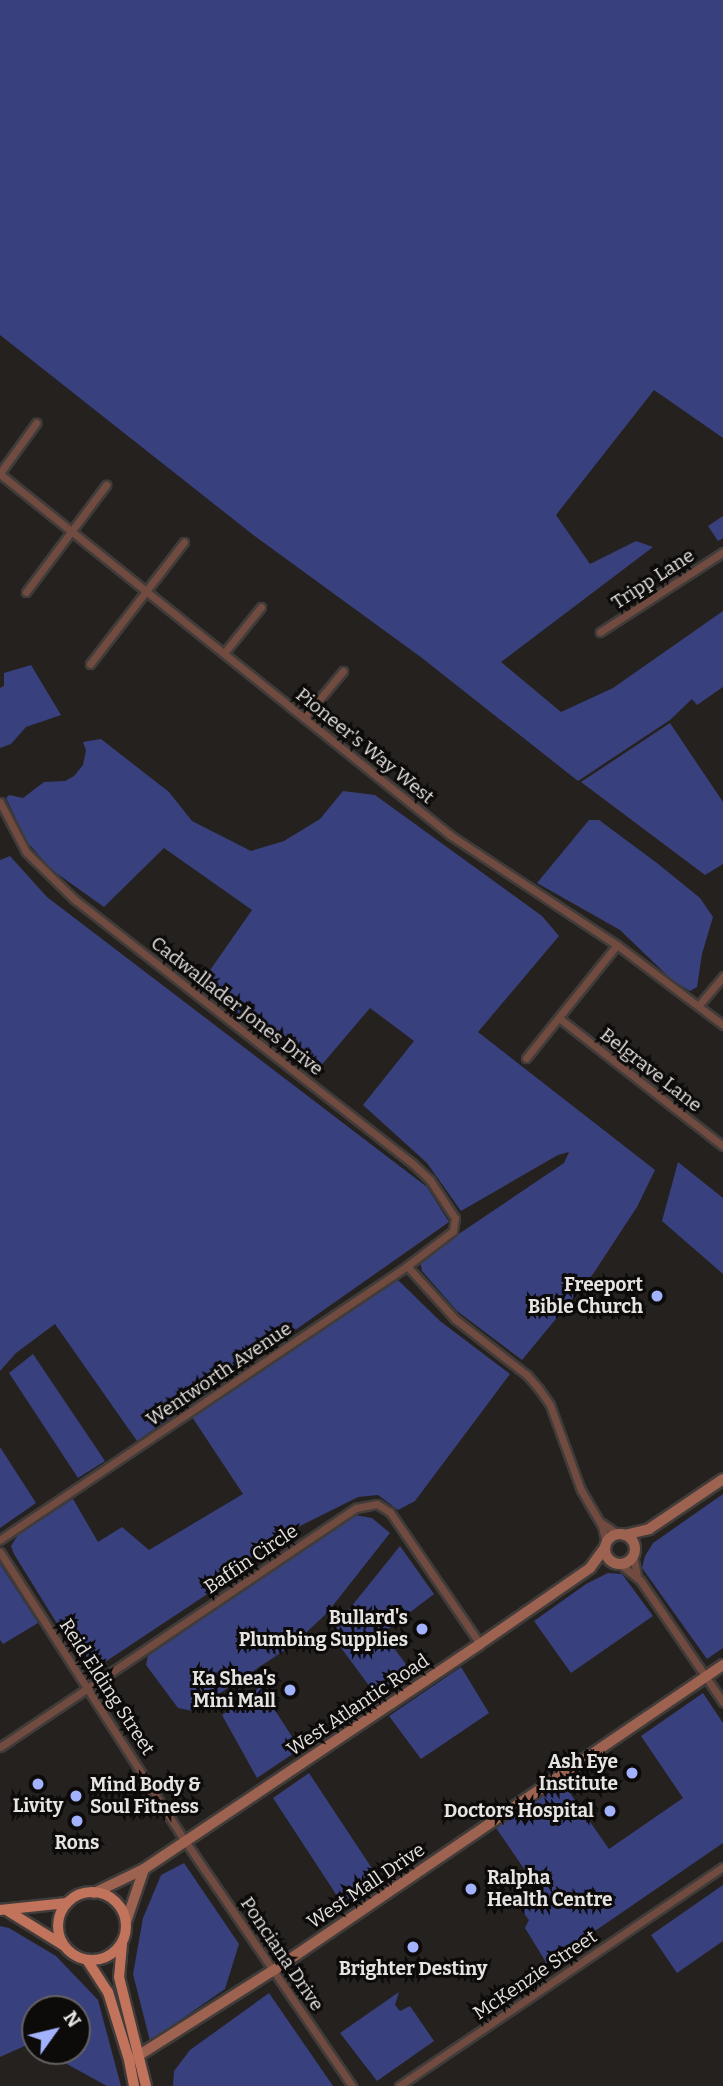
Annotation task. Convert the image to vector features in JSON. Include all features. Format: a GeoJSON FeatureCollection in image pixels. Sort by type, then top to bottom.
{"type":"FeatureCollection","features":[{"type":"Feature","properties":{"kind":"main road","name":"West Atlantic Road"},"geometry":{"type":"LineString","coordinates":[[94,1893],[144,1869],[480,1644],[590,1568],[606,1545],[621,1535],[649,1529],[723,1479]]}},
{"type":"Feature","properties":{"kind":"main road","name":"West Atlantic Road"},"geometry":{"type":"LineString","coordinates":[[590,1568],[618,1564],[634,1554],[649,1529]]}},
{"type":"Feature","properties":{"kind":"main road"},"geometry":{"type":"LineString","coordinates":[[621,1535],[631,1539],[634,1554]]}},
{"type":"Feature","properties":{"kind":"main road"},"geometry":{"type":"LineString","coordinates":[[606,1545],[608,1557],[618,1564]]}},
{"type":"Feature","properties":{"kind":"main road","name":"West Mall Drive"},"geometry":{"type":"LineString","coordinates":[[129,2060],[141,2056],[274,1970],[723,1665]]}},
{"type":"Feature","properties":{"kind":"main road"},"geometry":{"type":"LineString","coordinates":[[144,1869],[126,1922],[118,1977],[141,2056],[146,2086]]}},
{"type":"Feature","properties":{"kind":"main road"},"geometry":{"type":"LineString","coordinates":[[4,1910],[67,1903],[80,1895],[94,1893],[112,1899],[126,1922]]}},
{"type":"Feature","properties":{"kind":"main road"},"geometry":{"type":"LineString","coordinates":[[65,1946],[58,1924],[67,1903]]}},
{"type":"Feature","properties":{"kind":"main road"},"geometry":{"type":"LineString","coordinates":[[4,1910],[65,1946],[79,1958],[87,1960],[108,1956],[122,1942]]}},
{"type":"Feature","properties":{"kind":"main road"},"geometry":{"type":"LineString","coordinates":[[87,1960],[104,1984],[129,2060],[134,2086]]}},
{"type":"Feature","properties":{"kind":"street"},"geometry":{"type":"LineString","coordinates":[[0,473],[36,423]]}},
{"type":"Feature","properties":{"kind":"street","name":"Pioneer's Way West"},"geometry":{"type":"LineString","coordinates":[[0,473],[71,533],[147,590],[450,835],[617,945],[723,1025]]}},
{"type":"Feature","properties":{"kind":"street"},"geometry":{"type":"LineString","coordinates":[[26,592],[106,485]]}},
{"type":"Feature","properties":{"kind":"street"},"geometry":{"type":"LineString","coordinates":[[90,664],[184,542]]}},
{"type":"Feature","properties":{"kind":"street","name":"Tripp Lane"},"geometry":{"type":"LineString","coordinates":[[600,632],[723,552]]}},
{"type":"Feature","properties":{"kind":"street"},"geometry":{"type":"LineString","coordinates":[[224,653],[261,607]]}},
{"type":"Feature","properties":{"kind":"street"},"geometry":{"type":"LineString","coordinates":[[304,718],[343,671]]}},
{"type":"Feature","properties":{"kind":"street","name":"Cadwallader Jones Drive"},"geometry":{"type":"LineString","coordinates":[[0,802],[26,852],[74,899],[430,1180],[455,1218],[453,1231]]}},
{"type":"Feature","properties":{"kind":"street"},"geometry":{"type":"LineString","coordinates":[[526,1058],[617,945]]}},
{"type":"Feature","properties":{"kind":"street"},"geometry":{"type":"LineString","coordinates":[[699,1006],[723,976]]}},
{"type":"Feature","properties":{"kind":"street","name":"Belgrave Lane"},"geometry":{"type":"LineString","coordinates":[[559,1018],[723,1146]]}},
{"type":"Feature","properties":{"kind":"street","name":"Wentworth Avenue"},"geometry":{"type":"LineString","coordinates":[[0,1540],[407,1266],[453,1231]]}},
{"type":"Feature","properties":{"kind":"street"},"geometry":{"type":"LineString","coordinates":[[407,1266],[454,1319],[527,1375],[539,1389],[550,1405],[580,1490],[599,1520],[606,1545]]}},
{"type":"Feature","properties":{"kind":"street","name":"Baffin Circle"},"geometry":{"type":"LineString","coordinates":[[0,1747],[356,1508],[377,1504],[390,1512],[480,1644]]}},
{"type":"Feature","properties":{"kind":"street"},"geometry":{"type":"LineString","coordinates":[[599,1520],[621,1535]]}},
{"type":"Feature","properties":{"kind":"street","name":"Reid Elding Street"},"geometry":{"type":"LineString","coordinates":[[0,1552],[89,1686],[185,1841]]}},
{"type":"Feature","properties":{"kind":"street"},"geometry":{"type":"LineString","coordinates":[[634,1554],[639,1580]]}},
{"type":"Feature","properties":{"kind":"street"},"geometry":{"type":"LineString","coordinates":[[618,1564],[639,1580],[723,1702]]}},
{"type":"Feature","properties":{"kind":"street","name":"Ponciana Drive"},"geometry":{"type":"LineString","coordinates":[[185,1841],[352,2086]]}},
{"type":"Feature","properties":{"kind":"street","name":"McKenzie Street"},"geometry":{"type":"LineString","coordinates":[[399,2086],[723,1867]]}},
{"type":"Feature","properties":{"kind":"shaded area"},"geometry":{"type":"Polygon","coordinates":[[[0,0],[723,0],[723,438],[654,390],[556,515],[590,564],[636,541],[653,547],[501,662],[561,712],[613,688],[723,611],[723,687],[697,705],[692,699],[670,720],[578,781],[422,658],[252,534],[0,335],[0,0]]]}},
{"type":"Feature","properties":{"kind":"shaded area"},"geometry":{"type":"Polygon","coordinates":[[[723,516],[723,538],[718,541],[708,526],[723,516]]]}},
{"type":"Feature","properties":{"kind":"shaded area"},"geometry":{"type":"Polygon","coordinates":[[[31,665],[61,715],[26,727],[11,744],[0,748],[0,688],[4,686],[4,673],[31,665]]]}},
{"type":"Feature","properties":{"kind":"shaded area"},"geometry":{"type":"Polygon","coordinates":[[[670,723],[723,802],[723,864],[705,875],[581,782],[670,723]]]}},
{"type":"Feature","properties":{"kind":"shaded area"},"geometry":{"type":"Polygon","coordinates":[[[101,739],[169,792],[192,821],[251,851],[284,841],[320,819],[343,791],[375,795],[542,916],[559,936],[478,1032],[655,1170],[637,1207],[593,1274],[522,1360],[457,1311],[422,1271],[420,1260],[564,1163],[569,1152],[558,1155],[461,1211],[427,1163],[363,1105],[414,1041],[370,1008],[314,1074],[199,986],[252,910],[164,848],[104,907],[52,870],[27,842],[6,798],[9,795],[23,798],[44,782],[65,781],[74,776],[83,765],[86,750],[83,742],[101,739]]]}},
{"type":"Feature","properties":{"kind":"shaded area"},"geometry":{"type":"Polygon","coordinates":[[[589,820],[599,820],[657,863],[700,898],[713,917],[702,954],[697,987],[690,991],[672,980],[620,930],[537,883],[589,820]]]}},
{"type":"Feature","properties":{"kind":"shaded area"},"geometry":{"type":"Polygon","coordinates":[[[10,856],[47,897],[427,1187],[449,1222],[137,1441],[55,1324],[16,1353],[0,1371],[0,860],[10,856]]]}},
{"type":"Feature","properties":{"kind":"shaded area"},"geometry":{"type":"Polygon","coordinates":[[[678,1162],[723,1198],[723,1274],[662,1221],[678,1162]]]}},
{"type":"Feature","properties":{"kind":"shaded area"},"geometry":{"type":"Polygon","coordinates":[[[398,1280],[440,1321],[510,1374],[415,1501],[398,1510],[378,1495],[358,1497],[272,1540],[215,1589],[96,1668],[85,1669],[14,1554],[11,1546],[18,1535],[73,1499],[98,1542],[122,1527],[149,1550],[243,1494],[192,1417],[398,1280]]]}},
{"type":"Feature","properties":{"kind":"shaded area"},"geometry":{"type":"Polygon","coordinates":[[[33,1354],[105,1461],[78,1478],[9,1373],[33,1354]]]}},
{"type":"Feature","properties":{"kind":"shaded area"},"geometry":{"type":"Polygon","coordinates":[[[0,1447],[36,1503],[0,1528],[0,1447]]]}},
{"type":"Feature","properties":{"kind":"shaded area"},"geometry":{"type":"Polygon","coordinates":[[[723,1494],[723,1648],[707,1659],[642,1568],[653,1543],[723,1494]]]}},
{"type":"Feature","properties":{"kind":"shaded area"},"geometry":{"type":"Polygon","coordinates":[[[355,1515],[372,1518],[390,1533],[327,1613],[294,1644],[193,1711],[178,1708],[146,1665],[148,1656],[355,1515]]]}},
{"type":"Feature","properties":{"kind":"shaded area"},"geometry":{"type":"Polygon","coordinates":[[[400,1546],[434,1594],[383,1633],[405,1663],[407,1675],[376,1695],[330,1633],[400,1546]]]}},
{"type":"Feature","properties":{"kind":"shaded area"},"geometry":{"type":"Polygon","coordinates":[[[0,1564],[38,1623],[3,1644],[0,1640],[0,1564]]]}},
{"type":"Feature","properties":{"kind":"shaded area"},"geometry":{"type":"Polygon","coordinates":[[[608,1573],[622,1574],[653,1616],[571,1673],[534,1621],[586,1584],[608,1573]]]}},
{"type":"Feature","properties":{"kind":"shaded area"},"geometry":{"type":"Polygon","coordinates":[[[461,1667],[489,1713],[421,1759],[389,1716],[461,1667]]]}},
{"type":"Feature","properties":{"kind":"shaded area"},"geometry":{"type":"Polygon","coordinates":[[[260,1687],[300,1749],[257,1778],[222,1715],[260,1687]]]}},
{"type":"Feature","properties":{"kind":"shaded area"},"geometry":{"type":"Polygon","coordinates":[[[703,1693],[723,1723],[723,1843],[547,1964],[525,1928],[529,1920],[519,1907],[540,1892],[496,1828],[563,1783],[609,1849],[683,1798],[641,1736],[703,1693]]]}},
{"type":"Feature","properties":{"kind":"shaded area"},"geometry":{"type":"Polygon","coordinates":[[[309,1773],[381,1882],[345,1908],[273,1798],[309,1773]]]}},
{"type":"Feature","properties":{"kind":"shaded area"},"geometry":{"type":"Polygon","coordinates":[[[184,1863],[239,1944],[225,1989],[150,2041],[133,1974],[143,1918],[161,1875],[184,1863]]]}},
{"type":"Feature","properties":{"kind":"shaded area"},"geometry":{"type":"Polygon","coordinates":[[[723,1885],[723,1941],[677,1973],[651,1935],[723,1885]]]}},
{"type":"Feature","properties":{"kind":"shaded area"},"geometry":{"type":"Polygon","coordinates":[[[0,1926],[9,1928],[56,1956],[98,2000],[121,2086],[107,2086],[69,2065],[91,2065],[91,1995],[21,1995],[21,2048],[0,2057],[0,1926]]]}},
{"type":"Feature","properties":{"kind":"shaded area"},"geometry":{"type":"Polygon","coordinates":[[[399,1992],[395,2005],[400,2011],[410,2006],[434,2041],[377,2081],[340,2033],[399,1992]]]}},
{"type":"Feature","properties":{"kind":"shaded area"},"geometry":{"type":"Polygon","coordinates":[[[269,1993],[333,2086],[173,2086],[174,2071],[190,2050],[269,1993]]]}},
{"type":"Feature","properties":{"kind":"place","name":"Freeport Bible Church"},"geometry":{"type":"Point","coordinates":[657,1296]}},
{"type":"Feature","properties":{"kind":"place","name":"Bullard's Plumbing Supplies"},"geometry":{"type":"Point","coordinates":[422,1629]}},
{"type":"Feature","properties":{"kind":"place","name":"Ka Shea's Mini Mall"},"geometry":{"type":"Point","coordinates":[290,1690]}},
{"type":"Feature","properties":{"kind":"place","name":"Ash Eye Institute"},"geometry":{"type":"Point","coordinates":[632,1773]}},
{"type":"Feature","properties":{"kind":"place","name":"Livity"},"geometry":{"type":"Point","coordinates":[38,1784]}},
{"type":"Feature","properties":{"kind":"place","name":"Mind Body & Soul Fitness"},"geometry":{"type":"Point","coordinates":[76,1796]}},
{"type":"Feature","properties":{"kind":"place","name":"Doctors Hospital"},"geometry":{"type":"Point","coordinates":[610,1811]}},
{"type":"Feature","properties":{"kind":"place","name":"Rons"},"geometry":{"type":"Point","coordinates":[77,1821]}},
{"type":"Feature","properties":{"kind":"place","name":"Ralpha Health Centre"},"geometry":{"type":"Point","coordinates":[471,1889]}},
{"type":"Feature","properties":{"kind":"place","name":"Brighter Destiny"},"geometry":{"type":"Point","coordinates":[413,1947]}}]}
